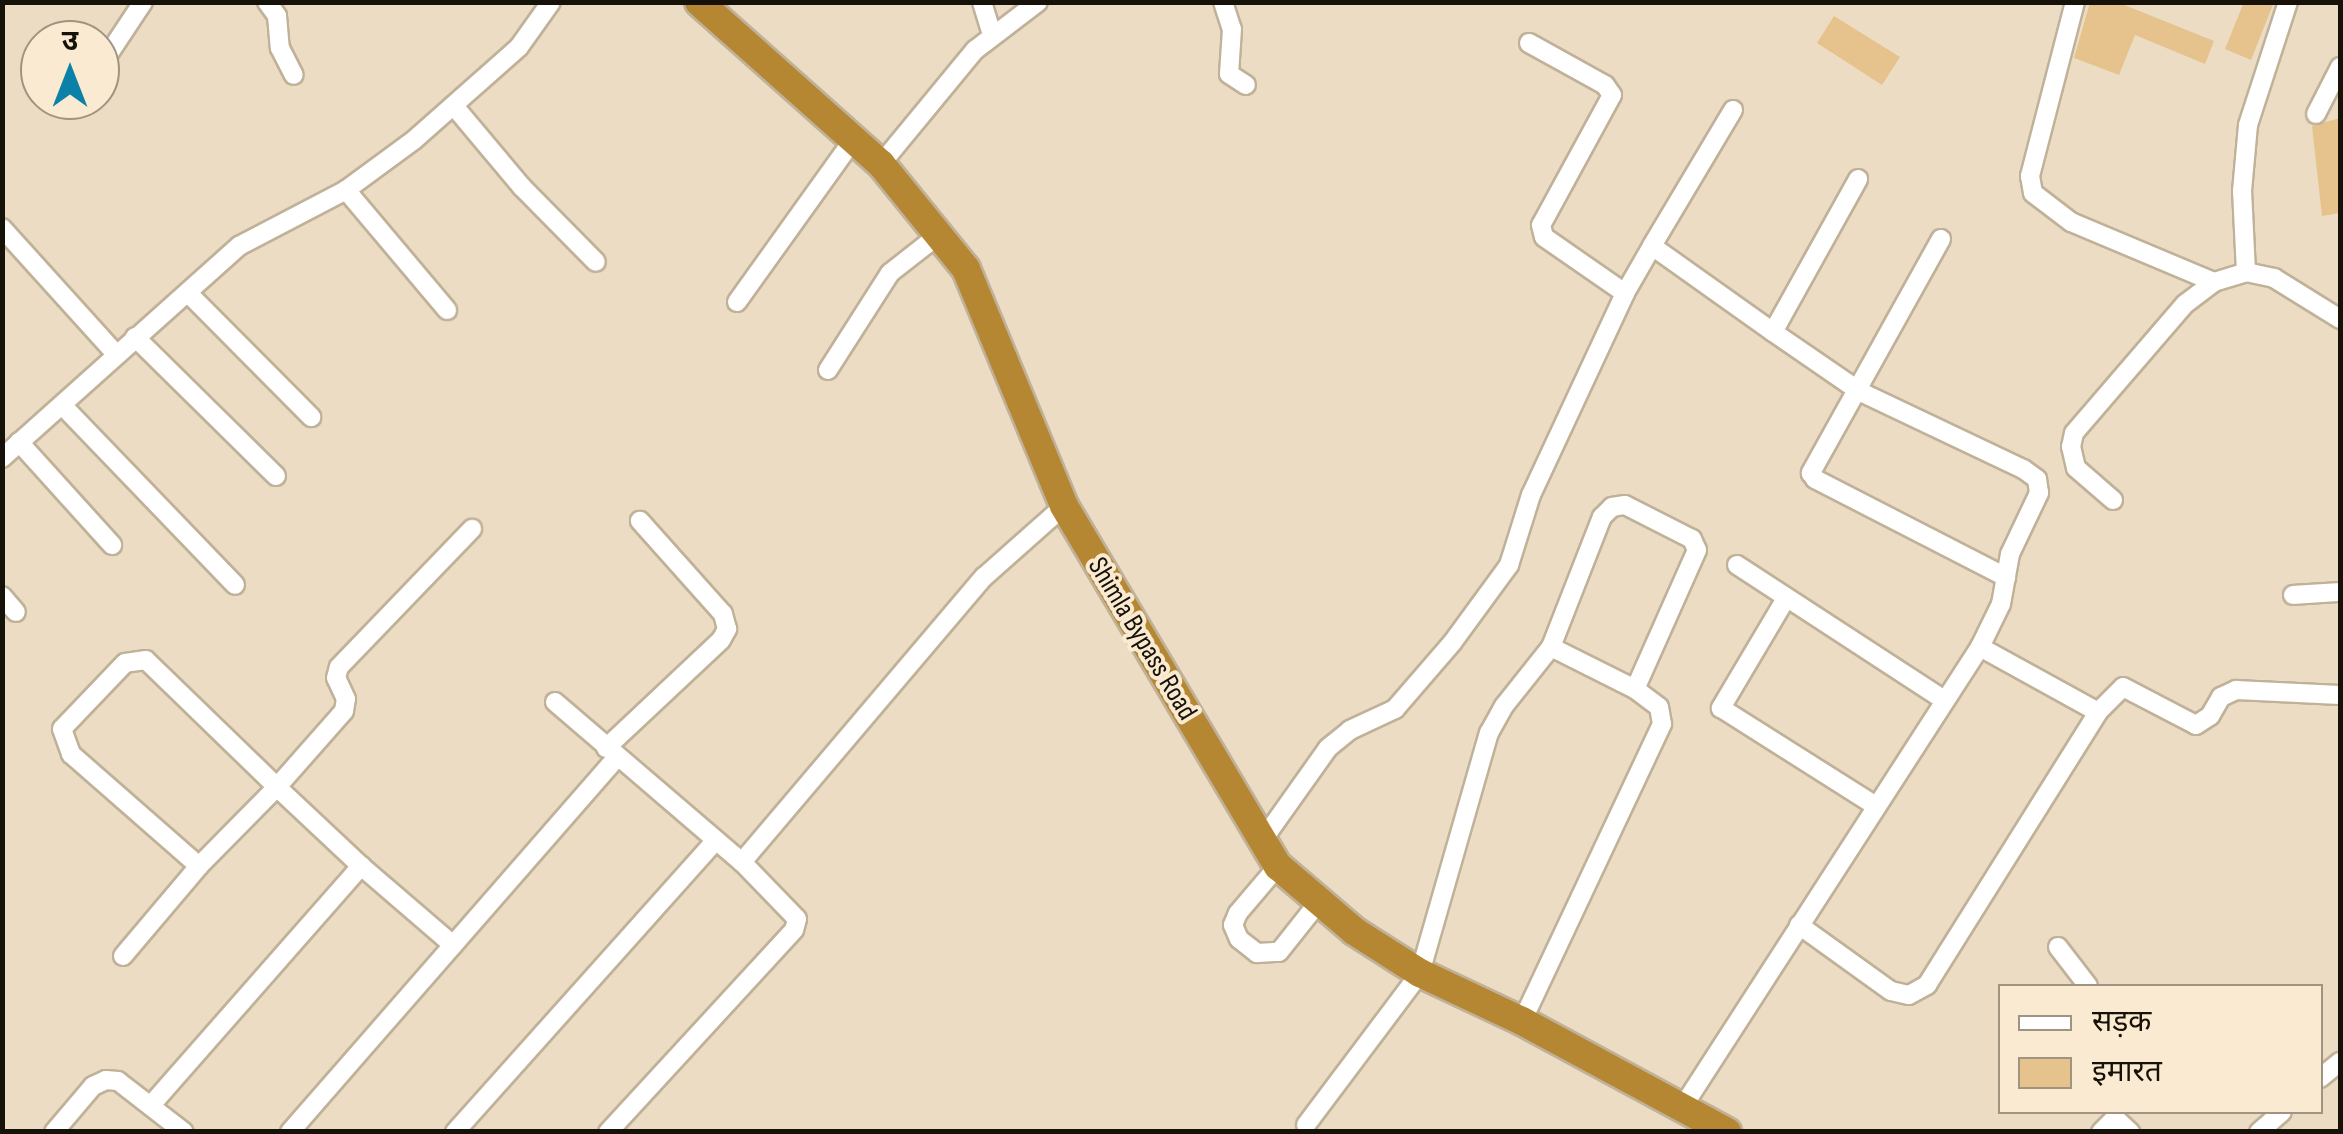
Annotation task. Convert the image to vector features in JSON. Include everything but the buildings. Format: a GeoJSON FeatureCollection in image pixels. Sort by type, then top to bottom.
{"type":"FeatureCollection","features":[{"type":"Feature","properties":{"kind":"highway","name":"Shimla Bypass Road"},"geometry":{"type":"LineString","coordinates":[[700,2],[881,164],[940,234],[980,299],[1012,387],[1064,506],[1278,866],[1364,938],[1420,973],[1522,1022],[1689,1119],[1727,1132]]}},
{"type":"Feature","properties":{"kind":"street"},"geometry":{"type":"LineString","coordinates":[[120,37],[143,2]]}},
{"type":"Feature","properties":{"kind":"street"},"geometry":{"type":"LineString","coordinates":[[268,2],[279,24],[280,48],[294,75]]}},
{"type":"Feature","properties":{"kind":"street"},"geometry":{"type":"LineString","coordinates":[[2,458],[239,246],[378,170],[519,47],[551,2]]}},
{"type":"Feature","properties":{"kind":"street"},"geometry":{"type":"LineString","coordinates":[[982,2],[992,34]]}},
{"type":"Feature","properties":{"kind":"street"},"geometry":{"type":"LineString","coordinates":[[881,164],[992,34],[1038,2]]}},
{"type":"Feature","properties":{"kind":"street"},"geometry":{"type":"LineString","coordinates":[[1223,2],[1232,29],[1229,74],[1246,86]]}},
{"type":"Feature","properties":{"kind":"street"},"geometry":{"type":"LineString","coordinates":[[2075,2],[2030,176],[2033,193],[2071,222],[2214,282]]}},
{"type":"Feature","properties":{"kind":"street"},"geometry":{"type":"LineString","coordinates":[[2246,272],[2242,191],[2248,125],[2288,2]]}},
{"type":"Feature","properties":{"kind":"street"},"geometry":{"type":"LineString","coordinates":[[1530,43],[1605,85],[1612,95],[1540,225],[1544,237],[1625,293]]}},
{"type":"Feature","properties":{"kind":"street"},"geometry":{"type":"LineString","coordinates":[[2316,114],[2340,67]]}},
{"type":"Feature","properties":{"kind":"street"},"geometry":{"type":"LineString","coordinates":[[454,106],[522,187],[596,262]]}},
{"type":"Feature","properties":{"kind":"street"},"geometry":{"type":"LineString","coordinates":[[1262,841],[1328,748],[1350,730],[1395,709],[1452,644],[1509,565],[1531,495],[1625,293],[1733,110]]}},
{"type":"Feature","properties":{"kind":"street"},"geometry":{"type":"LineString","coordinates":[[737,302],[853,140]]}},
{"type":"Feature","properties":{"kind":"street"},"geometry":{"type":"LineString","coordinates":[[1773,332],[1858,179]]}},
{"type":"Feature","properties":{"kind":"street"},"geometry":{"type":"LineString","coordinates":[[346,190],[447,310]]}},
{"type":"Feature","properties":{"kind":"street"},"geometry":{"type":"LineString","coordinates":[[2,228],[115,353]]}},
{"type":"Feature","properties":{"kind":"street"},"geometry":{"type":"LineString","coordinates":[[828,370],[890,273],[940,234]]}},
{"type":"Feature","properties":{"kind":"street"},"geometry":{"type":"LineString","coordinates":[[1942,239],[1812,469],[1812,476],[2006,577]]}},
{"type":"Feature","properties":{"kind":"street"},"geometry":{"type":"LineString","coordinates":[[1652,246],[1859,390],[2037,480],[2038,496],[2010,554],[2001,604],[1980,647],[1799,925],[1689,1119]]}},
{"type":"Feature","properties":{"kind":"street"},"geometry":{"type":"LineString","coordinates":[[2114,500],[2076,468],[2071,447],[2074,433],[2185,304],[2214,282],[2246,272],[2284,284],[2340,319]]}},
{"type":"Feature","properties":{"kind":"street"},"geometry":{"type":"LineString","coordinates":[[188,292],[310,418]]}},
{"type":"Feature","properties":{"kind":"street"},"geometry":{"type":"LineString","coordinates":[[134,337],[276,476]]}},
{"type":"Feature","properties":{"kind":"street"},"geometry":{"type":"LineString","coordinates":[[63,406],[235,585]]}},
{"type":"Feature","properties":{"kind":"street"},"geometry":{"type":"LineString","coordinates":[[19,442],[112,545]]}},
{"type":"Feature","properties":{"kind":"street"},"geometry":{"type":"LineString","coordinates":[[742,862],[984,578],[1064,506]]}},
{"type":"Feature","properties":{"kind":"street"},"geometry":{"type":"LineString","coordinates":[[1306,1125],[1420,973],[1490,733],[1504,706],[1552,648],[1606,512],[1624,506],[1692,539],[1698,550],[1635,689]]}},
{"type":"Feature","properties":{"kind":"street"},"geometry":{"type":"LineString","coordinates":[[290,1132],[612,752],[722,640],[727,630],[722,614],[640,521]]}},
{"type":"Feature","properties":{"kind":"street"},"geometry":{"type":"LineString","coordinates":[[123,956],[199,866],[344,710],[344,693],[336,678],[339,667],[472,529]]}},
{"type":"Feature","properties":{"kind":"street"},"geometry":{"type":"LineString","coordinates":[[1738,565],[1785,600],[1944,700]]}},
{"type":"Feature","properties":{"kind":"street"},"geometry":{"type":"LineString","coordinates":[[2293,596],[2340,592]]}},
{"type":"Feature","properties":{"kind":"street"},"geometry":{"type":"LineString","coordinates":[[2,596],[16,612]]}},
{"type":"Feature","properties":{"kind":"street"},"geometry":{"type":"LineString","coordinates":[[1785,600],[1721,708],[1876,806]]}},
{"type":"Feature","properties":{"kind":"street"},"geometry":{"type":"LineString","coordinates":[[1980,647],[2098,712]]}},
{"type":"Feature","properties":{"kind":"street"},"geometry":{"type":"LineString","coordinates":[[1522,1022],[1662,724],[1659,707],[1635,689],[1552,648]]}},
{"type":"Feature","properties":{"kind":"street"},"geometry":{"type":"LineString","coordinates":[[199,866],[71,754],[63,736],[64,722],[125,663],[146,660],[361,866],[453,944]]}},
{"type":"Feature","properties":{"kind":"street"},"geometry":{"type":"LineString","coordinates":[[1799,925],[1891,991],[1919,992],[2098,712],[2123,687],[2196,725],[2210,716],[2221,697],[2236,690],[2340,694]]}},
{"type":"Feature","properties":{"kind":"street"},"geometry":{"type":"LineString","coordinates":[[555,702],[714,842],[742,862],[796,914],[794,930],[608,1132]]}},
{"type":"Feature","properties":{"kind":"street"},"geometry":{"type":"LineString","coordinates":[[455,1132],[714,842]]}},
{"type":"Feature","properties":{"kind":"street"},"geometry":{"type":"LineString","coordinates":[[152,1104],[361,866]]}},
{"type":"Feature","properties":{"kind":"street"},"geometry":{"type":"LineString","coordinates":[[1278,866],[1238,914],[1234,925],[1239,939],[1257,953],[1279,952],[1292,942],[1318,903]]}},
{"type":"Feature","properties":{"kind":"street"},"geometry":{"type":"LineString","coordinates":[[2058,947],[2086,984]]}},
{"type":"Feature","properties":{"kind":"street"},"geometry":{"type":"LineString","coordinates":[[54,1132],[93,1086],[106,1080],[118,1081],[184,1132]]}},
{"type":"Feature","properties":{"kind":"street"},"geometry":{"type":"LineString","coordinates":[[2259,1132],[2280,1114]]}},
{"type":"Feature","properties":{"kind":"street"},"geometry":{"type":"LineString","coordinates":[[2110,1120],[2130,1132]]}}]}
